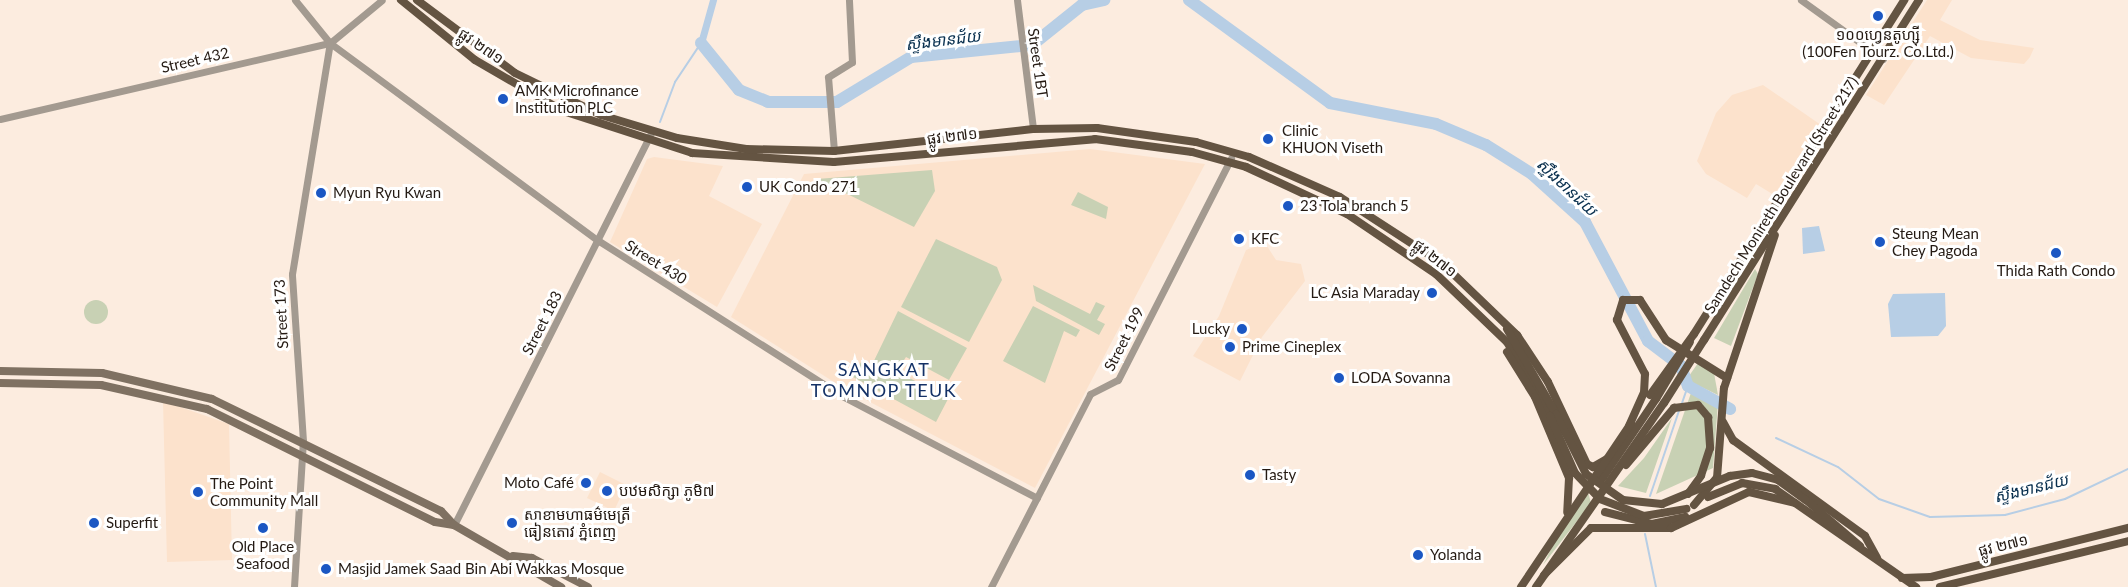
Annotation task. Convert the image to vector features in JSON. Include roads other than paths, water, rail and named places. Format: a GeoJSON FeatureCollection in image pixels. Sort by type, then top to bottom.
{"type":"FeatureCollection","features":[{"type":"Feature","properties":{"kind":"main road","name":"ផ្លូវ ២៧១"},"geometry":{"type":"LineString","coordinates":[[401,0],[441,36],[509,82],[562,111],[649,143],[713,156],[800,163],[1095,140],[1229,162],[1282,181],[1379,234],[1436,274],[1495,331]]}},
{"type":"Feature","properties":{"kind":"main road","name":"ផ្លូវ ២៧១"},"geometry":{"type":"LineString","coordinates":[[417,0],[515,72],[567,100],[652,132],[746,149],[834,151],[1034,129],[1137,132],[1233,151],[1287,171],[1394,230],[1443,264],[1503,323]]}},
{"type":"Feature","properties":{"kind":"main road","name":"Samdech Monireth Boulevard (Street 217)"},"geometry":{"type":"LineString","coordinates":[[1657,399],[1694,334],[1904,0]]}},
{"type":"Feature","properties":{"kind":"main road","name":"Samdech Monireth Boulevard (Street 217)"},"geometry":{"type":"LineString","coordinates":[[1657,399],[1704,340],[1919,0]]}},
{"type":"Feature","properties":{"kind":"main road"},"geometry":{"type":"LineString","coordinates":[[1544,575],[1591,528],[1662,530],[1693,509],[1717,478],[1724,388],[1777,227]]}},
{"type":"Feature","properties":{"kind":"main road"},"geometry":{"type":"LineString","coordinates":[[1521,587],[1629,426],[1644,393],[1646,374],[1617,320],[1618,307],[1627,299],[1640,300],[1666,340],[1727,378]]}},
{"type":"Feature","properties":{"kind":"main road"},"geometry":{"type":"LineString","coordinates":[[1503,323],[1581,468],[1606,492],[1639,504],[1683,498],[1724,478],[1752,473],[1778,480],[1806,500],[1863,549]]}},
{"type":"Feature","properties":{"kind":"main road"},"geometry":{"type":"LineString","coordinates":[[1503,323],[1539,367],[1585,462],[1593,467],[1607,459]]}},
{"type":"Feature","properties":{"kind":"main road"},"geometry":{"type":"LineString","coordinates":[[1495,331],[1522,363],[1553,415],[1575,473],[1600,499],[1644,516],[1693,509]]}},
{"type":"Feature","properties":{"kind":"main road"},"geometry":{"type":"LineString","coordinates":[[1495,331],[1536,397],[1569,478],[1572,498],[1564,522]]}},
{"type":"Feature","properties":{"kind":"main road"},"geometry":{"type":"LineString","coordinates":[[454,525],[441,511],[232,406],[162,383],[83,371],[1,371],[1,383],[82,383],[136,390],[227,417],[435,522],[454,525],[513,556],[561,587]]}},
{"type":"Feature","properties":{"kind":"main road"},"geometry":{"type":"LineString","coordinates":[[1629,426],[1657,399]]}},
{"type":"Feature","properties":{"kind":"main road"},"geometry":{"type":"LineString","coordinates":[[1536,587],[1616,474],[1657,399]]}},
{"type":"Feature","properties":{"kind":"main road"},"geometry":{"type":"LineString","coordinates":[[1602,479],[1657,399]]}},
{"type":"Feature","properties":{"kind":"main road"},"geometry":{"type":"LineString","coordinates":[[1616,474],[1639,454],[1669,413],[1692,403],[1706,412],[1710,424],[1707,462],[1683,498]]}},
{"type":"Feature","properties":{"kind":"main road"},"geometry":{"type":"LineString","coordinates":[[1722,415],[1733,440],[1865,536],[1879,561]]}},
{"type":"Feature","properties":{"kind":"main road"},"geometry":{"type":"LineString","coordinates":[[362,485],[367,474]]}},
{"type":"Feature","properties":{"kind":"main road"},"geometry":{"type":"LineString","coordinates":[[1605,512],[1652,524],[1693,509],[1749,483],[1775,489],[1916,587]]}},
{"type":"Feature","properties":{"kind":"main road","name":"ផ្លូវ ២៧១"},"geometry":{"type":"LineString","coordinates":[[1901,578],[1931,577],[2128,528]]}},
{"type":"Feature","properties":{"kind":"main road","name":"ផ្លូវ ២៧១"},"geometry":{"type":"LineString","coordinates":[[1940,587],[2128,541]]}},
{"type":"Feature","properties":{"kind":"main road"},"geometry":{"type":"LineString","coordinates":[[513,556],[532,558],[588,587]]}},
{"type":"Feature","properties":{"kind":"street","name":"Street 430"},"geometry":{"type":"LineString","coordinates":[[295,0],[330,43],[599,241],[842,396],[1037,498]]}},
{"type":"Feature","properties":{"kind":"street","name":"Street 432"},"geometry":{"type":"LineString","coordinates":[[0,119],[330,43],[382,0]]}},
{"type":"Feature","properties":{"kind":"street"},"geometry":{"type":"LineString","coordinates":[[834,151],[828,77],[852,62],[849,0]]}},
{"type":"Feature","properties":{"kind":"street","name":"Street 1BT"},"geometry":{"type":"LineString","coordinates":[[1017,0],[1034,129]]}},
{"type":"Feature","properties":{"kind":"street"},"geometry":{"type":"LineString","coordinates":[[1800,0],[1883,58]]}},
{"type":"Feature","properties":{"kind":"street","name":"Street 173"},"geometry":{"type":"LineString","coordinates":[[294,587],[303,441],[292,274],[330,43]]}},
{"type":"Feature","properties":{"kind":"street","name":"Street 183"},"geometry":{"type":"LineString","coordinates":[[454,525],[649,143],[652,132]]}},
{"type":"Feature","properties":{"kind":"street","name":"Street 199"},"geometry":{"type":"LineString","coordinates":[[991,587],[1090,394],[1118,380],[1233,151]]}},
{"type":"Feature","properties":{"kind":"water"},"geometry":{"type":"Polygon","coordinates":[[[1819,226],[1825,251],[1803,254],[1802,228],[1819,226]]]}},
{"type":"Feature","properties":{"kind":"water"},"geometry":{"type":"Polygon","coordinates":[[[1945,293],[1946,326],[1938,336],[1891,337],[1888,304],[1893,294],[1945,293]]]}},
{"type":"Feature","properties":{"kind":"waterway"},"geometry":{"type":"LineString","coordinates":[[701,43],[713,0]]}},
{"type":"Feature","properties":{"kind":"waterway","name":"ស្ទឹងមានជ័យ"},"geometry":{"type":"LineString","coordinates":[[701,43],[739,90],[768,102],[837,102],[911,57],[1032,45],[1082,5],[1104,0]]}},
{"type":"Feature","properties":{"kind":"waterway","name":"ស្ទឹងមានជ័យ"},"geometry":{"type":"LineString","coordinates":[[1189,0],[1330,103],[1436,124],[1486,145],[1532,174],[1585,222],[1648,341],[1681,366],[1688,386],[1730,409]]}},
{"type":"Feature","properties":{"kind":"waterway"},"geometry":{"type":"LineString","coordinates":[[660,122],[675,82],[701,43]]}},
{"type":"Feature","properties":{"kind":"waterway"},"geometry":{"type":"LineString","coordinates":[[1681,406],[1688,386]]}},
{"type":"Feature","properties":{"kind":"waterway"},"geometry":{"type":"LineString","coordinates":[[1650,496],[1679,411]]}},
{"type":"Feature","properties":{"kind":"waterway","name":"ស្ទឹងមានជ័យ"},"geometry":{"type":"LineString","coordinates":[[1776,438],[1838,467],[1879,499],[1930,517],[2005,515],[2065,499],[2128,469]]}},
{"type":"Feature","properties":{"kind":"waterway"},"geometry":{"type":"LineString","coordinates":[[1645,534],[1656,587]]}},
{"type":"Feature","properties":{"kind":"place","name":"១០០ហ្វេនតូហ្ស៊ី (100Fen Tourz. Co.Ltd.)"},"geometry":{"type":"Point","coordinates":[1878,16]}},
{"type":"Feature","properties":{"kind":"place","name":"AMK Microfinance Institution PLC"},"geometry":{"type":"Point","coordinates":[503,99]}},
{"type":"Feature","properties":{"kind":"place","name":"Clinic KHUON Viseth"},"geometry":{"type":"Point","coordinates":[1268,139]}},
{"type":"Feature","properties":{"kind":"place","name":"UK Condo 271"},"geometry":{"type":"Point","coordinates":[747,187]}},
{"type":"Feature","properties":{"kind":"place","name":"Myun Ryu Kwan"},"geometry":{"type":"Point","coordinates":[321,193]}},
{"type":"Feature","properties":{"kind":"place","name":"23 Tola branch 5"},"geometry":{"type":"Point","coordinates":[1288,206]}},
{"type":"Feature","properties":{"kind":"place","name":"KFC"},"geometry":{"type":"Point","coordinates":[1239,239]}},
{"type":"Feature","properties":{"kind":"place","name":"Steung Mean Chey Pagoda"},"geometry":{"type":"Point","coordinates":[1880,242]}},
{"type":"Feature","properties":{"kind":"place","name":"Thida Rath Condo"},"geometry":{"type":"Point","coordinates":[2056,253]}},
{"type":"Feature","properties":{"kind":"place","name":"LC Asia Maraday"},"geometry":{"type":"Point","coordinates":[1432,293]}},
{"type":"Feature","properties":{"kind":"place","name":"Lucky"},"geometry":{"type":"Point","coordinates":[1242,329]}},
{"type":"Feature","properties":{"kind":"place","name":"Prime Cineplex"},"geometry":{"type":"Point","coordinates":[1230,347]}},
{"type":"Feature","properties":{"kind":"place","name":"LODA Sovanna"},"geometry":{"type":"Point","coordinates":[1339,378]}},
{"type":"Feature","properties":{"kind":"place","name":"Tasty"},"geometry":{"type":"Point","coordinates":[1250,475]}},
{"type":"Feature","properties":{"kind":"place","name":"Moto Café"},"geometry":{"type":"Point","coordinates":[586,483]}},
{"type":"Feature","properties":{"kind":"place","name":"បឋមសិក្សា ភូមិ៧"},"geometry":{"type":"Point","coordinates":[607,491]}},
{"type":"Feature","properties":{"kind":"place","name":"The Point Community Mall"},"geometry":{"type":"Point","coordinates":[198,492]}},
{"type":"Feature","properties":{"kind":"place","name":"Superfit"},"geometry":{"type":"Point","coordinates":[94,523]}},
{"type":"Feature","properties":{"kind":"place","name":"សាខាមហាធម៌មេត្រី ធៀនតោវ ភ្នំពេញ"},"geometry":{"type":"Point","coordinates":[512,523]}},
{"type":"Feature","properties":{"kind":"place","name":"Old Place Seafood"},"geometry":{"type":"Point","coordinates":[263,528]}},
{"type":"Feature","properties":{"kind":"place","name":"Yolanda"},"geometry":{"type":"Point","coordinates":[1418,555]}},
{"type":"Feature","properties":{"kind":"place","name":"Masjid Jamek Saad Bin Abi Wakkas Mosque"},"geometry":{"type":"Point","coordinates":[326,569]}},
{"type":"Feature","properties":{"kind":"district","name":"SANGKAT TOMNOP TEUK"},"geometry":{"type":"Point","coordinates":[884,380]}}]}
